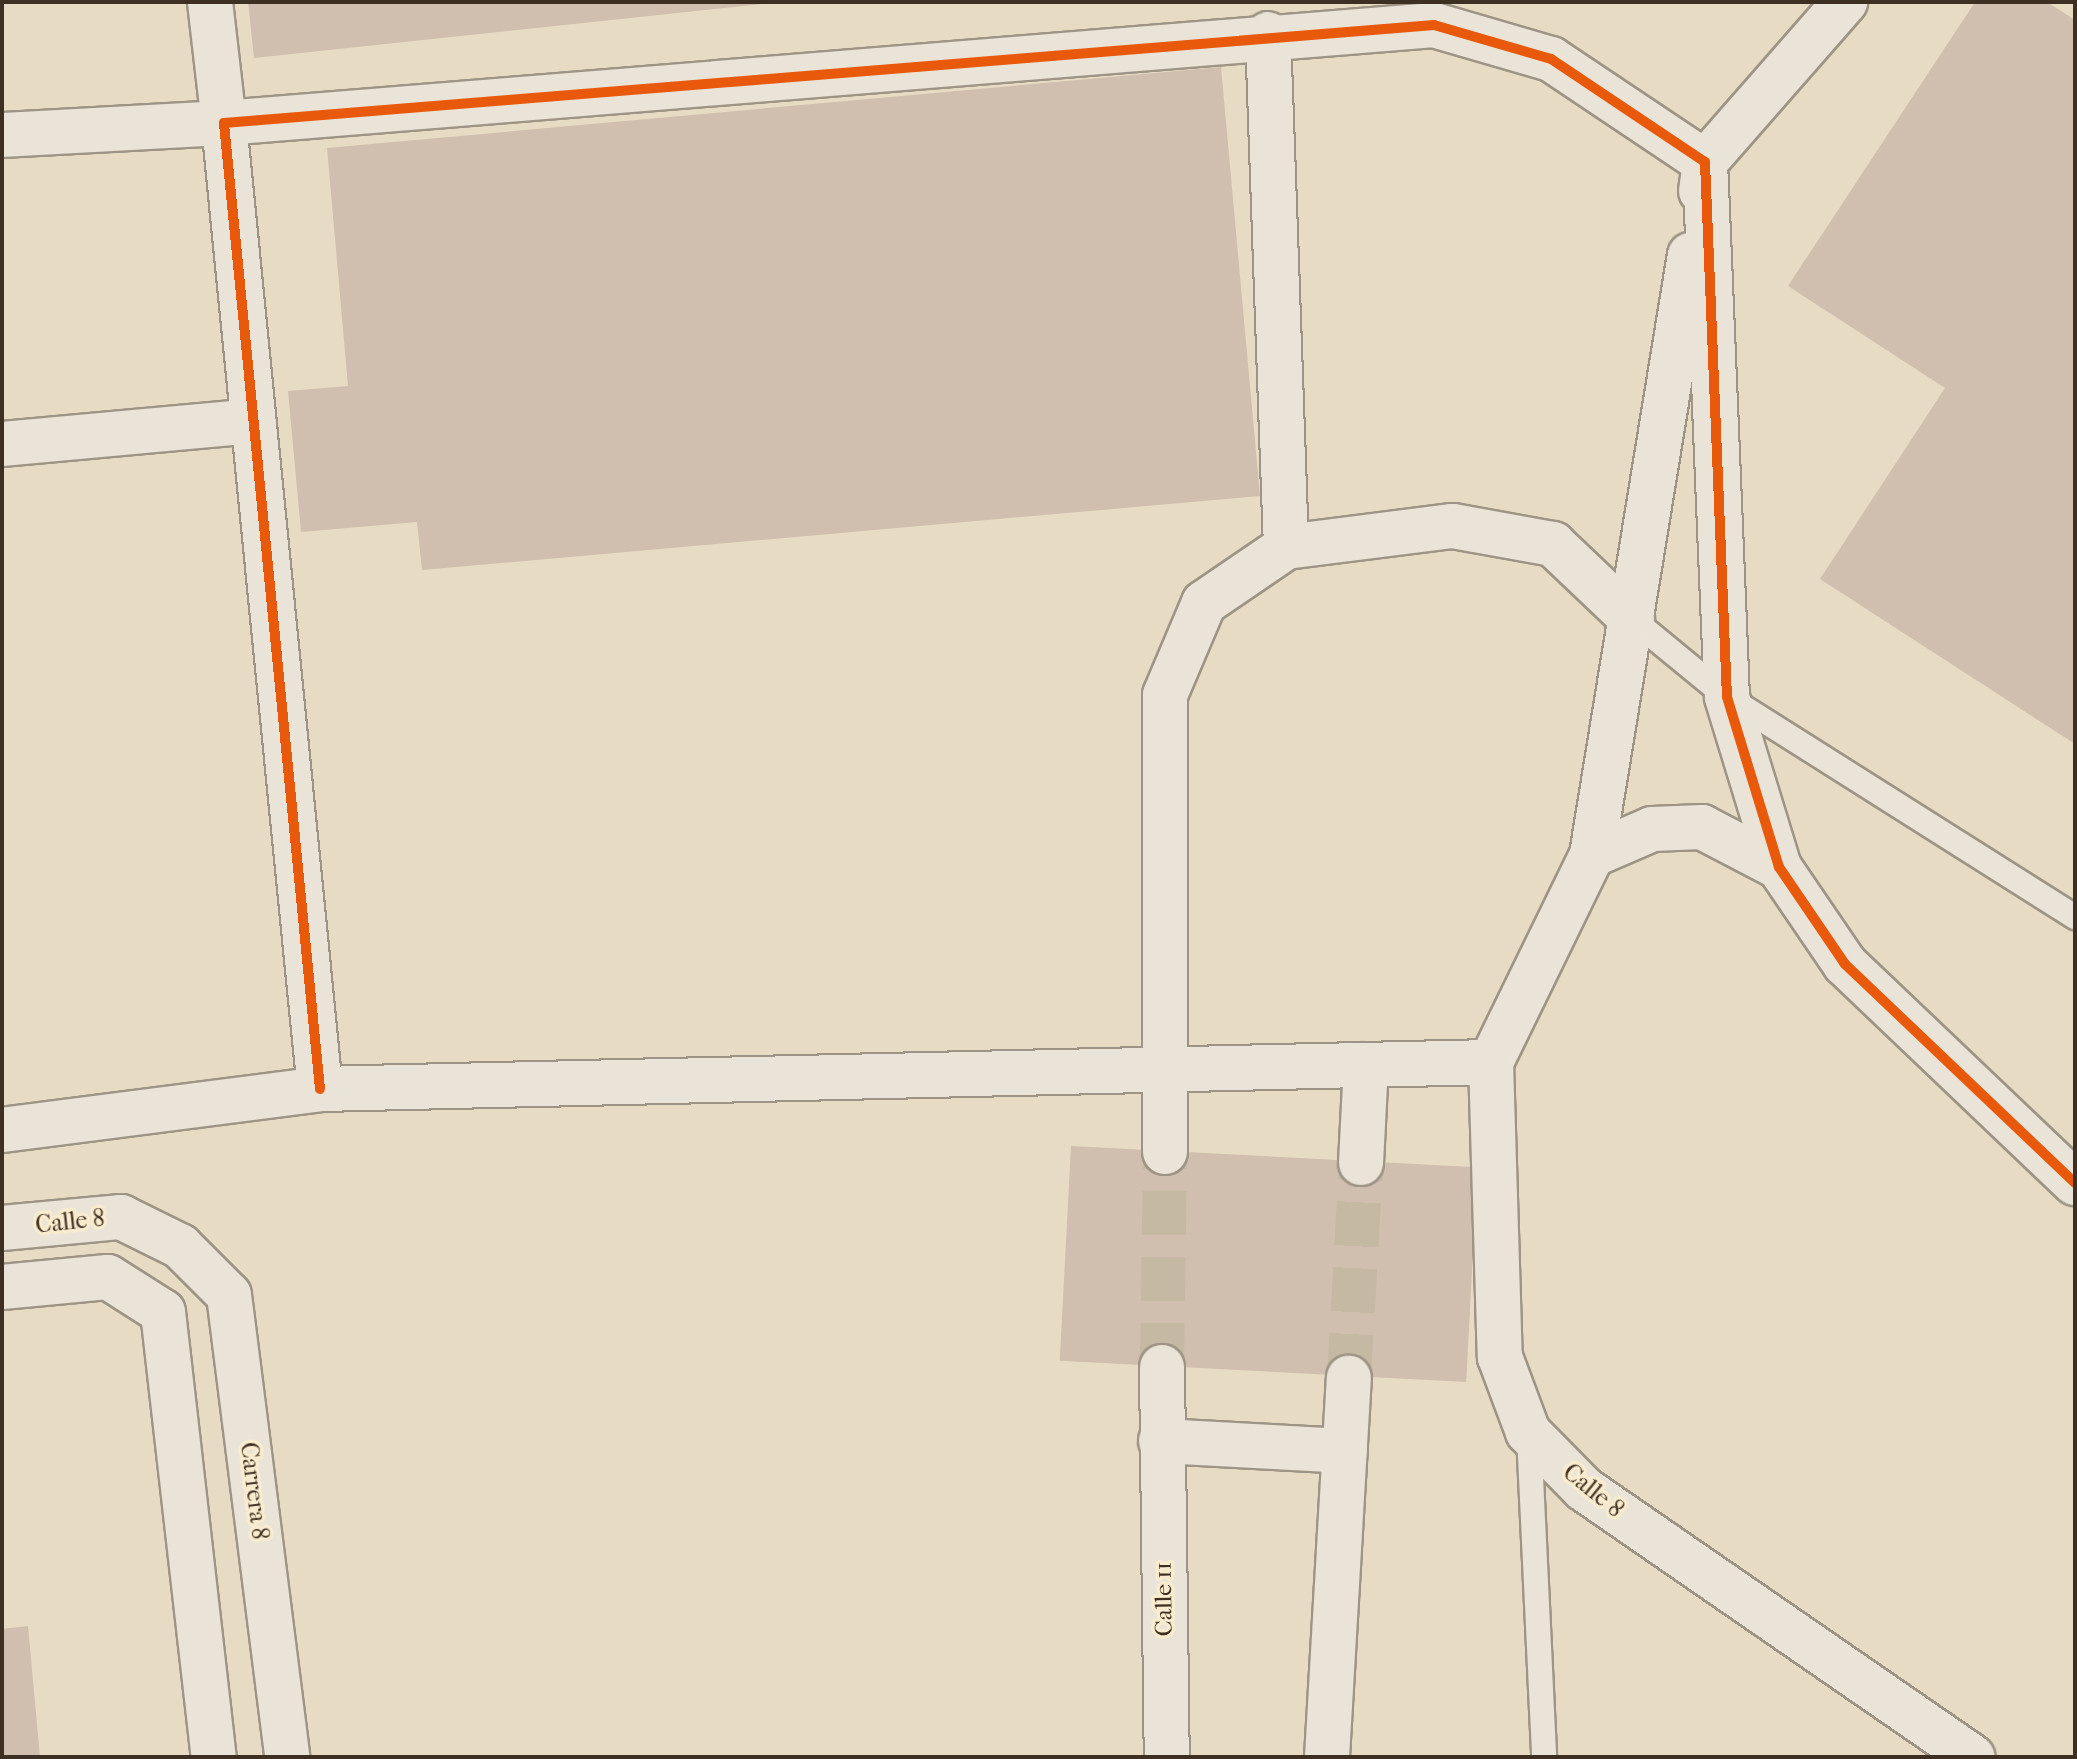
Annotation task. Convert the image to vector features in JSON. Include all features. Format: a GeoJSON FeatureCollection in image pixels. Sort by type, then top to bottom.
{"type":"FeatureCollection","features":[{"type":"Feature","properties":{"kind":"street"},"geometry":{"type":"LineString","coordinates":[[210,2],[320,1089]]}},
{"type":"Feature","properties":{"kind":"street"},"geometry":{"type":"LineString","coordinates":[[2,1130],[320,1089],[1491,1062],[1592,855],[1705,162],[1845,2]]}},
{"type":"Feature","properties":{"kind":"street"},"geometry":{"type":"LineString","coordinates":[[2,135],[224,123],[1268,34],[1432,14],[1551,59],[1705,162]]}},
{"type":"Feature","properties":{"kind":"street"},"geometry":{"type":"LineString","coordinates":[[1268,34],[1286,547]]}},
{"type":"Feature","properties":{"kind":"street"},"geometry":{"type":"LineString","coordinates":[[1705,162],[1727,697],[1779,867],[1845,964],[2075,1183]]}},
{"type":"Feature","properties":{"kind":"street"},"geometry":{"type":"LineString","coordinates":[[2,444],[253,421]]}},
{"type":"Feature","properties":{"kind":"street"},"geometry":{"type":"LineString","coordinates":[[1165,1152],[1165,695],[1204,603],[1286,547],[1453,526],[1553,544],[1632,619]]}},
{"type":"Feature","properties":{"kind":"street"},"geometry":{"type":"LineString","coordinates":[[1592,855],[1652,829],[1702,827],[1779,867]]}},
{"type":"Feature","properties":{"kind":"street","name":"Calle 8"},"geometry":{"type":"LineString","coordinates":[[1491,1062],[1500,1357],[1528,1432],[1584,1489],[1972,1757]]}},
{"type":"Feature","properties":{"kind":"street"},"geometry":{"type":"LineString","coordinates":[[1361,1163],[1366,1065]]}},
{"type":"Feature","properties":{"kind":"street","name":"Calle 8"},"geometry":{"type":"LineString","coordinates":[[2,1228],[121,1217],[180,1246]]}},
{"type":"Feature","properties":{"kind":"street","name":"Carrera 8"},"geometry":{"type":"LineString","coordinates":[[180,1246],[229,1295],[287,1757]]}},
{"type":"Feature","properties":{"kind":"street"},"geometry":{"type":"LineString","coordinates":[[2,1287],[108,1277],[163,1312],[214,1757]]}},
{"type":"Feature","properties":{"kind":"street","name":"Calle 11"},"geometry":{"type":"LineString","coordinates":[[1162,1367],[1167,1757]]}},
{"type":"Feature","properties":{"kind":"street"},"geometry":{"type":"LineString","coordinates":[[1327,1757],[1349,1378]]}},
{"type":"Feature","properties":{"kind":"street"},"geometry":{"type":"LineString","coordinates":[[1161,1441],[1345,1451]]}},
{"type":"Feature","properties":{"kind":"lane"},"geometry":{"type":"LineString","coordinates":[[1632,619],[1727,697],[2075,917]]}},
{"type":"Feature","properties":{"kind":"lane"},"geometry":{"type":"LineString","coordinates":[[1528,1432],[1544,1757]]}},
{"type":"Feature","properties":{"kind":"building"},"geometry":{"type":"Polygon","coordinates":[[[248,2],[762,2],[762,4],[254,58],[248,2]]]}},
{"type":"Feature","properties":{"kind":"building"},"geometry":{"type":"Polygon","coordinates":[[[1975,2],[2047,2],[2075,20],[2075,744],[1820,579],[1945,388],[1788,286],[1975,2]]]}},
{"type":"Feature","properties":{"kind":"building"},"geometry":{"type":"Polygon","coordinates":[[[1221,67],[1260,496],[422,570],[417,522],[301,532],[288,391],[348,386],[327,148],[1221,67]]]}},
{"type":"Feature","properties":{"kind":"building"},"geometry":{"type":"Polygon","coordinates":[[[1071,1146],[1477,1167],[1466,1382],[1060,1361],[1071,1146]]]}},
{"type":"Feature","properties":{"kind":"building"},"geometry":{"type":"Polygon","coordinates":[[[28,1626],[40,1757],[2,1757],[2,1629],[28,1626]]]}},
{"type":"Feature","properties":{"kind":"tunnel"},"geometry":{"type":"LineString","coordinates":[[1162,1367],[1165,1152]]}},
{"type":"Feature","properties":{"kind":"tunnel"},"geometry":{"type":"LineString","coordinates":[[1349,1378],[1361,1163]]}},
{"type":"Feature","properties":{"kind":"cycle path"},"geometry":{"type":"LineString","coordinates":[[320,1089],[224,123],[1434,25],[1551,59],[1705,162],[1727,697],[1779,867],[1845,964],[2075,1183]]}}]}
